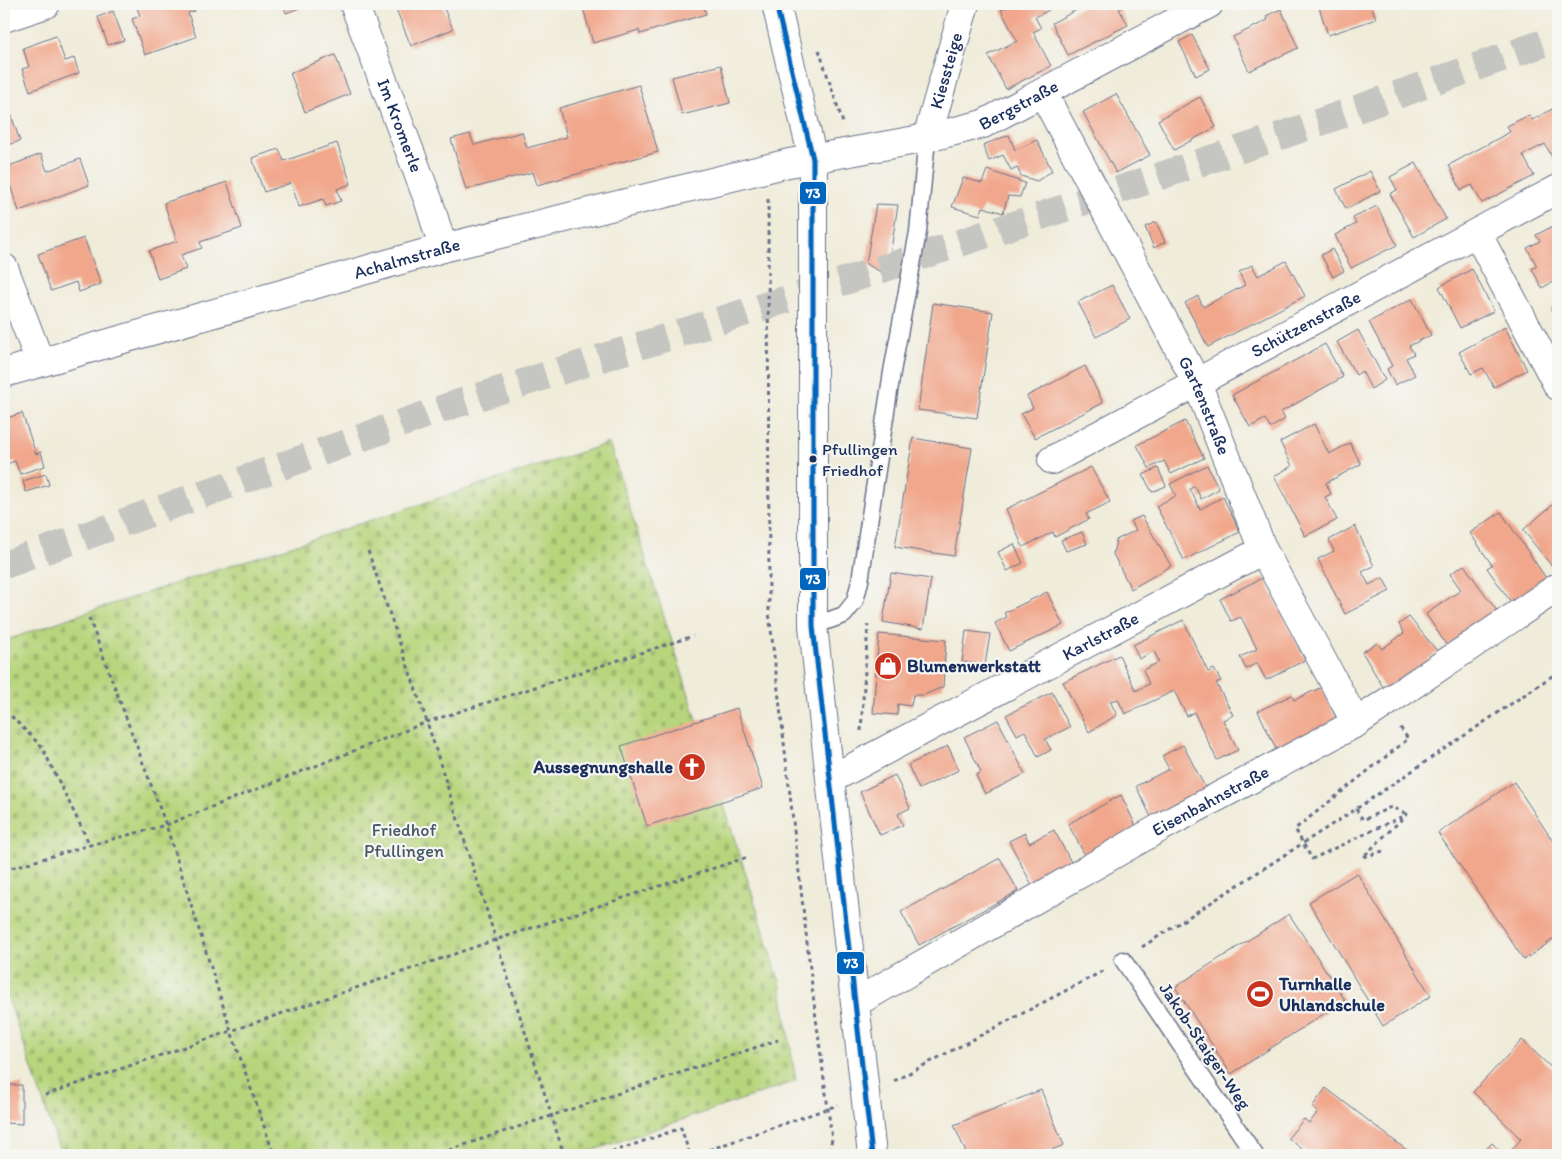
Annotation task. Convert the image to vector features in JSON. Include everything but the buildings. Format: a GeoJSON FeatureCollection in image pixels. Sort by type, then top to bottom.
{"type":"FeatureCollection","features":[{"type":"Feature","properties":{"kind":"street"},"geometry":{"type":"LineString","coordinates":[[4,18],[46,4]]}},
{"type":"Feature","properties":{"kind":"street","name":"Im Kromerle"},"geometry":{"type":"LineString","coordinates":[[354,4],[429,202],[443,248]]}},
{"type":"Feature","properties":{"kind":"street"},"geometry":{"type":"LineString","coordinates":[[776,4],[813,159],[814,626],[872,1155]]}},
{"type":"Feature","properties":{"kind":"street","name":"Kiessteige"},"geometry":{"type":"LineString","coordinates":[[927,138],[965,4]]}},
{"type":"Feature","properties":{"kind":"street","name":"Bergstraße"},"geometry":{"type":"LineString","coordinates":[[813,159],[927,138],[983,124],[1209,4]]}},
{"type":"Feature","properties":{"kind":"street","name":"Gartenstraße"},"geometry":{"type":"LineString","coordinates":[[1043,93],[1197,383],[1263,550],[1356,722]]}},
{"type":"Feature","properties":{"kind":"street","name":"Achalmstraße"},"geometry":{"type":"LineString","coordinates":[[4,373],[443,248],[789,163],[813,159]]}},
{"type":"Feature","properties":{"kind":"street","name":"Schützenstraße"},"geometry":{"type":"LineString","coordinates":[[1052,460],[1558,189]]}},
{"type":"Feature","properties":{"kind":"street"},"geometry":{"type":"LineString","coordinates":[[1477,233],[1558,386]]}},
{"type":"Feature","properties":{"kind":"street"},"geometry":{"type":"LineString","coordinates":[[4,268],[40,362]]}},
{"type":"Feature","properties":{"kind":"street","name":"Karlstraße"},"geometry":{"type":"LineString","coordinates":[[831,779],[1263,550]]}},
{"type":"Feature","properties":{"kind":"street","name":"Eisenbahnstraße"},"geometry":{"type":"LineString","coordinates":[[855,1003],[1163,826],[1356,722],[1558,587]]}},
{"type":"Feature","properties":{"kind":"lane"},"geometry":{"type":"LineString","coordinates":[[814,626],[844,614],[855,601],[860,581],[892,372],[918,232],[927,138]]}},
{"type":"Feature","properties":{"kind":"lane","name":"Jakob-Staiger-Weg"},"geometry":{"type":"LineString","coordinates":[[1123,960],[1255,1155]]}},
{"type":"Feature","properties":{"kind":"path"},"geometry":{"type":"LineString","coordinates":[[816,41],[853,152]]}},
{"type":"Feature","properties":{"kind":"path"},"geometry":{"type":"LineString","coordinates":[[368,551],[427,722],[564,1155]]}},
{"type":"Feature","properties":{"kind":"path"},"geometry":{"type":"LineString","coordinates":[[855,601],[869,613],[859,764]]}},
{"type":"Feature","properties":{"kind":"path"},"geometry":{"type":"LineString","coordinates":[[89,618],[166,826],[231,1031],[274,1155]]}},
{"type":"Feature","properties":{"kind":"path"},"geometry":{"type":"LineString","coordinates":[[4,870],[90,845],[166,826],[427,722],[693,636]]}},
{"type":"Feature","properties":{"kind":"path"},"geometry":{"type":"LineString","coordinates":[[604,1155],[681,1128],[692,1155],[865,1096],[1123,960],[1356,809],[1558,672]]}},
{"type":"Feature","properties":{"kind":"path"},"geometry":{"type":"LineString","coordinates":[[1383,704],[1408,739],[1294,829],[1312,859],[1407,814]]}},
{"type":"Feature","properties":{"kind":"path"},"geometry":{"type":"LineString","coordinates":[[4,718],[10,715],[42,747],[90,845]]}},
{"type":"Feature","properties":{"kind":"path"},"geometry":{"type":"LineString","coordinates":[[1356,809],[1363,820],[1391,807],[1407,814]]}},
{"type":"Feature","properties":{"kind":"path"},"geometry":{"type":"LineString","coordinates":[[1383,851],[1363,857],[1407,814]]}},
{"type":"Feature","properties":{"kind":"path"},"geometry":{"type":"LineString","coordinates":[[45,1094],[495,940],[748,857]]}},
{"type":"Feature","properties":{"kind":"path"},"geometry":{"type":"LineString","coordinates":[[434,1155],[778,1040]]}},
{"type":"Feature","properties":{"kind":"path"},"geometry":{"type":"LineString","coordinates":[[827,1109],[832,1139],[828,1155]]}},
{"type":"Feature","properties":{"kind":"green space","name":"Friedhof Pfullingen"},"geometry":{"type":"Polygon","coordinates":[[[609,443],[780,982],[796,1081],[579,1155],[61,1155],[4,986],[4,641],[72,617],[609,443]]]}},
{"type":"Feature","properties":{"kind":"tunnel"},"geometry":{"type":"LineString","coordinates":[[4,565],[453,405],[876,271],[1289,133],[1558,38]]}},
{"type":"Feature","properties":{"kind":"transit line","name":"73"},"geometry":{"type":"LineString","coordinates":[[776,4],[813,159],[813,626],[872,1155]]}},
{"type":"Feature","properties":{"kind":"place","name":"Pfullingen Friedhof"},"geometry":{"type":"Point","coordinates":[813,459]}},
{"type":"Feature","properties":{"kind":"place","name":"Blumenwerkstatt"},"geometry":{"type":"Point","coordinates":[888,666]}},
{"type":"Feature","properties":{"kind":"place","name":"Aussegnungshalle"},"geometry":{"type":"Point","coordinates":[692,767]}},
{"type":"Feature","properties":{"kind":"place","name":"Turnhalle Uhlandschule"},"geometry":{"type":"Point","coordinates":[1260,994]}}]}
